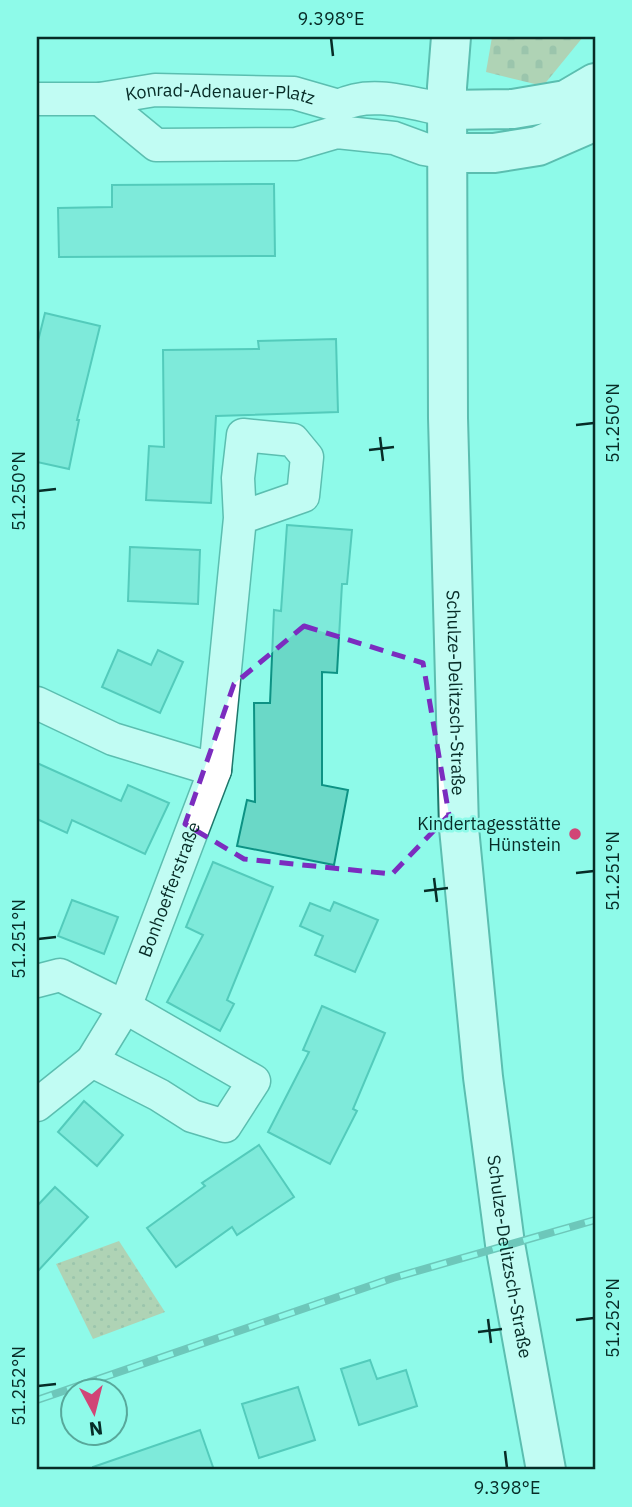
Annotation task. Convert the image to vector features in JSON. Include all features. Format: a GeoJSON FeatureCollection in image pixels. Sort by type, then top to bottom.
{"type":"FeatureCollection","features":[{"type":"Feature","properties":{"kind":"main road","name":"Schulze-Delitzsch-Straße"},"geometry":{"type":"LineString","coordinates":[[452,37],[447,110],[448,418],[459,828],[483,1077],[505,1244],[546,1470]]}},
{"type":"Feature","properties":{"kind":"main road"},"geometry":{"type":"LineString","coordinates":[[447,110],[513,109],[566,100],[595,83]]}},
{"type":"Feature","properties":{"kind":"main road"},"geometry":{"type":"LineString","coordinates":[[448,153],[494,153],[538,146],[584,126],[595,107]]}},
{"type":"Feature","properties":{"kind":"street","name":"Konrad-Adenauer-Platz"},"geometry":{"type":"LineString","coordinates":[[37,99],[100,99],[155,90],[294,93],[338,119],[424,149],[448,153]]}},
{"type":"Feature","properties":{"kind":"street","name":"Konrad-Adenauer-Platz"},"geometry":{"type":"LineString","coordinates":[[100,99],[156,145],[296,144],[338,119],[349,100],[374,98],[447,110]]}},
{"type":"Feature","properties":{"kind":"street","name":"Bonhoefferstraße"},"geometry":{"type":"LineString","coordinates":[[92,1061],[125,1007],[215,770],[240,518]]}},
{"type":"Feature","properties":{"kind":"street"},"geometry":{"type":"LineString","coordinates":[[37,703],[113,739],[215,770]]}},
{"type":"Feature","properties":{"kind":"street"},"geometry":{"type":"LineString","coordinates":[[37,981],[60,975],[125,1007],[254,1081],[225,1126],[192,1116],[159,1094],[92,1061],[41,1091]]}},
{"type":"Feature","properties":{"kind":"highlighted area"},"geometry":{"type":"Polygon","coordinates":[[[304,626],[423,663],[449,815],[392,874],[244,859],[185,824],[234,684],[304,626]]]}},
{"type":"Feature","properties":{"kind":"green space"},"geometry":{"type":"Polygon","coordinates":[[[492,37],[583,37],[543,86],[486,72],[492,37]]]}},
{"type":"Feature","properties":{"kind":"green space"},"geometry":{"type":"Polygon","coordinates":[[[119,1241],[165,1312],[93,1339],[56,1264],[119,1241]]]}},
{"type":"Feature","properties":{"kind":"building"},"geometry":{"type":"Polygon","coordinates":[[[274,184],[275,256],[59,257],[58,208],[112,207],[112,185],[274,184]]]}},
{"type":"Feature","properties":{"kind":"building"},"geometry":{"type":"Polygon","coordinates":[[[45,313],[100,326],[77,420],[69,469],[37,462],[37,345],[45,313]]]}},
{"type":"Feature","properties":{"kind":"building"},"geometry":{"type":"Polygon","coordinates":[[[336,339],[338,412],[216,416],[211,503],[146,500],[149,446],[164,447],[163,350],[259,349],[258,341],[336,339]]]}},
{"type":"Feature","properties":{"kind":"building"},"geometry":{"type":"Polygon","coordinates":[[[287,525],[352,530],[347,584],[342,584],[337,673],[322,672],[322,785],[348,790],[334,865],[237,846],[247,800],[255,802],[254,703],[270,703],[274,610],[281,611],[287,525]]]}},
{"type":"Feature","properties":{"kind":"building"},"geometry":{"type":"Polygon","coordinates":[[[130,547],[200,550],[198,604],[128,601],[130,547]]]}},
{"type":"Feature","properties":{"kind":"building"},"geometry":{"type":"Polygon","coordinates":[[[118,650],[151,665],[158,650],[183,662],[160,713],[102,687],[118,650]]]}},
{"type":"Feature","properties":{"kind":"building"},"geometry":{"type":"Polygon","coordinates":[[[37,763],[121,801],[128,785],[169,803],[145,854],[72,820],[67,833],[37,819],[37,763]]]}},
{"type":"Feature","properties":{"kind":"building"},"geometry":{"type":"Polygon","coordinates":[[[213,862],[273,887],[227,1000],[234,1004],[220,1031],[167,1002],[203,935],[186,927],[213,862]]]}},
{"type":"Feature","properties":{"kind":"building"},"geometry":{"type":"Polygon","coordinates":[[[72,900],[118,917],[104,954],[58,936],[72,900]]]}},
{"type":"Feature","properties":{"kind":"building"},"geometry":{"type":"Polygon","coordinates":[[[334,902],[378,920],[355,972],[315,955],[323,936],[300,926],[310,903],[330,911],[334,902]]]}},
{"type":"Feature","properties":{"kind":"building"},"geometry":{"type":"Polygon","coordinates":[[[322,1006],[385,1033],[353,1109],[357,1111],[330,1164],[268,1132],[309,1052],[303,1050],[322,1006]]]}},
{"type":"Feature","properties":{"kind":"building"},"geometry":{"type":"Polygon","coordinates":[[[84,1101],[123,1135],[97,1166],[58,1132],[84,1101]]]}},
{"type":"Feature","properties":{"kind":"building"},"geometry":{"type":"Polygon","coordinates":[[[259,1145],[294,1197],[237,1235],[232,1227],[176,1267],[147,1228],[205,1186],[202,1183],[259,1145]]]}},
{"type":"Feature","properties":{"kind":"building"},"geometry":{"type":"Polygon","coordinates":[[[55,1187],[88,1217],[37,1272],[37,1206],[55,1187]]]}},
{"type":"Feature","properties":{"kind":"building"},"geometry":{"type":"Polygon","coordinates":[[[370,1360],[377,1379],[406,1370],[417,1406],[359,1425],[341,1369],[370,1360]]]}},
{"type":"Feature","properties":{"kind":"building"},"geometry":{"type":"Polygon","coordinates":[[[298,1387],[315,1440],[259,1458],[242,1404],[298,1387]]]}},
{"type":"Feature","properties":{"kind":"building"},"geometry":{"type":"Polygon","coordinates":[[[200,1430],[214,1470],[93,1470],[93,1467],[200,1430]]]}},
{"type":"Feature","properties":{"kind":"railway"},"geometry":{"type":"LineString","coordinates":[[37,1400],[393,1278],[595,1220]]}},
{"type":"Feature","properties":{"kind":"place","name":"Kindertagesstätte Hünstein"},"geometry":{"type":"Point","coordinates":[575,834]}}]}
